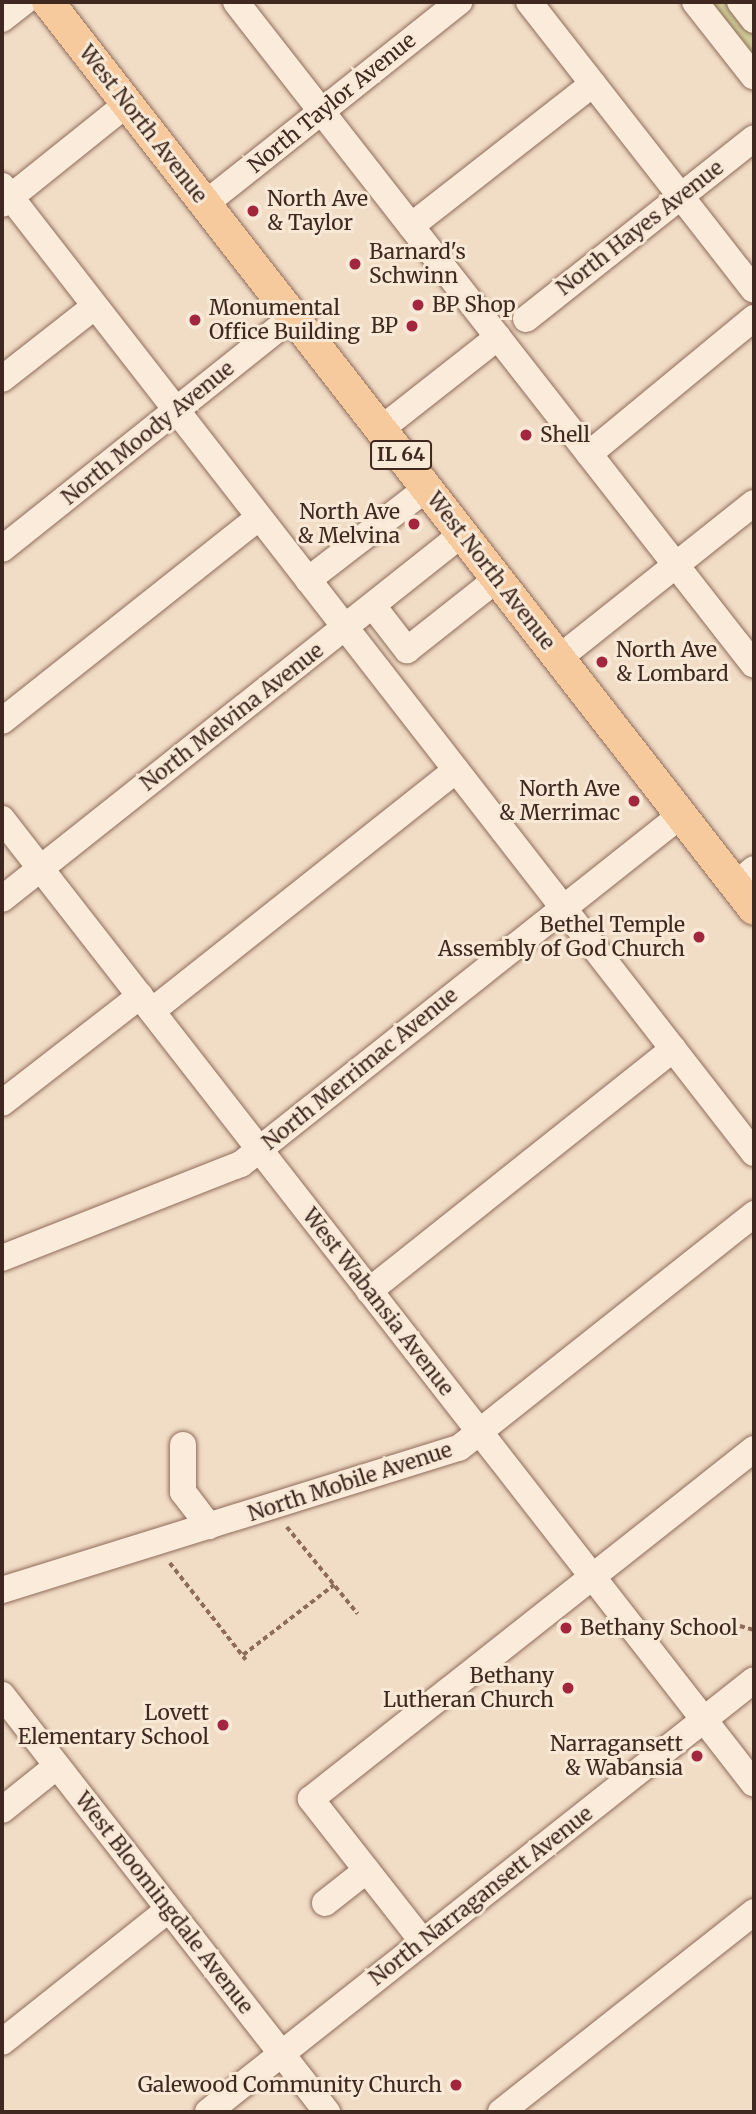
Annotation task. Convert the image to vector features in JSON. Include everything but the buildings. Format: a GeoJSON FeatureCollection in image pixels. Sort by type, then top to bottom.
{"type":"FeatureCollection","features":[{"type":"Feature","properties":{"kind":"main road","name":"West North Avenue"},"geometry":{"type":"LineString","coordinates":[[48,2],[681,815],[745,877],[754,909]]}},
{"type":"Feature","properties":{"kind":"street"},"geometry":{"type":"LineString","coordinates":[[2,19],[24,2]]}},
{"type":"Feature","properties":{"kind":"street"},"geometry":{"type":"LineString","coordinates":[[236,2],[754,665]]}},
{"type":"Feature","properties":{"kind":"street","name":"North Taylor Avenue"},"geometry":{"type":"LineString","coordinates":[[205,204],[458,2]]}},
{"type":"Feature","properties":{"kind":"street"},"geometry":{"type":"LineString","coordinates":[[529,2],[754,290]]}},
{"type":"Feature","properties":{"kind":"street"},"geometry":{"type":"LineString","coordinates":[[695,2],[754,77]]}},
{"type":"Feature","properties":{"kind":"street"},"geometry":{"type":"LineString","coordinates":[[740,2],[754,20]]}},
{"type":"Feature","properties":{"kind":"street"},"geometry":{"type":"LineString","coordinates":[[411,226],[593,84]]}},
{"type":"Feature","properties":{"kind":"street"},"geometry":{"type":"LineString","coordinates":[[127,104],[5,196],[95,306],[754,1153]]}},
{"type":"Feature","properties":{"kind":"street","name":"North Hayes Avenue"},"geometry":{"type":"LineString","coordinates":[[526,319],[754,138]]}},
{"type":"Feature","properties":{"kind":"street"},"geometry":{"type":"LineString","coordinates":[[2,379],[95,306]]}},
{"type":"Feature","properties":{"kind":"street","name":"North Moody Avenue"},"geometry":{"type":"LineString","coordinates":[[2,549],[293,317]]}},
{"type":"Feature","properties":{"kind":"street"},"geometry":{"type":"LineString","coordinates":[[589,454],[754,318]]}},
{"type":"Feature","properties":{"kind":"street"},"geometry":{"type":"LineString","coordinates":[[381,429],[498,337]]}},
{"type":"Feature","properties":{"kind":"street"},"geometry":{"type":"LineString","coordinates":[[308,580],[427,488]]}},
{"type":"Feature","properties":{"kind":"street"},"geometry":{"type":"LineString","coordinates":[[559,658],[754,503]]}},
{"type":"Feature","properties":{"kind":"street"},"geometry":{"type":"LineString","coordinates":[[2,721],[259,517]]}},
{"type":"Feature","properties":{"kind":"street","name":"North Melvina Avenue"},"geometry":{"type":"LineString","coordinates":[[2,899],[462,534]]}},
{"type":"Feature","properties":{"kind":"street"},"geometry":{"type":"LineString","coordinates":[[373,606],[407,650],[497,579]]}},
{"type":"Feature","properties":{"kind":"street"},"geometry":{"type":"LineString","coordinates":[[2,1103],[146,1004],[456,770]]}},
{"type":"Feature","properties":{"kind":"street","name":"North Merrimac Avenue"},"geometry":{"type":"LineString","coordinates":[[2,1258],[241,1164],[681,815]]}},
{"type":"Feature","properties":{"kind":"street","name":"West Wabansia Avenue"},"geometry":{"type":"LineString","coordinates":[[2,819],[754,1784]]}},
{"type":"Feature","properties":{"kind":"street"},"geometry":{"type":"LineString","coordinates":[[369,1291],[673,1049]]}},
{"type":"Feature","properties":{"kind":"street","name":"North Mobile Avenue"},"geometry":{"type":"LineString","coordinates":[[2,1590],[459,1448],[753,1219]]}},
{"type":"Feature","properties":{"kind":"street"},"geometry":{"type":"LineString","coordinates":[[183,1445],[183,1492],[209,1526]]}},
{"type":"Feature","properties":{"kind":"street"},"geometry":{"type":"LineString","coordinates":[[423,1942],[311,1799],[754,1449]]}},
{"type":"Feature","properties":{"kind":"street","name":"North Narragansett Avenue"},"geometry":{"type":"LineString","coordinates":[[208,2112],[754,1680]]}},
{"type":"Feature","properties":{"kind":"street","name":"West Bloomingdale Avenue"},"geometry":{"type":"LineString","coordinates":[[2,1695],[327,2112]]}},
{"type":"Feature","properties":{"kind":"street"},"geometry":{"type":"LineString","coordinates":[[2,1810],[57,1766]]}},
{"type":"Feature","properties":{"kind":"street"},"geometry":{"type":"LineString","coordinates":[[325,1903],[367,1870]]}},
{"type":"Feature","properties":{"kind":"street"},"geometry":{"type":"LineString","coordinates":[[2,2042],[169,1909]]}},
{"type":"Feature","properties":{"kind":"street"},"geometry":{"type":"LineString","coordinates":[[501,2112],[754,1912]]}},
{"type":"Feature","properties":{"kind":"path"},"geometry":{"type":"LineString","coordinates":[[287,1527],[358,1614]]}},
{"type":"Feature","properties":{"kind":"path"},"geometry":{"type":"LineString","coordinates":[[170,1563],[246,1660]]}},
{"type":"Feature","properties":{"kind":"path"},"geometry":{"type":"LineString","coordinates":[[243,1655],[334,1585]]}},
{"type":"Feature","properties":{"kind":"path"},"geometry":{"type":"LineString","coordinates":[[740,1626],[754,1630]]}},
{"type":"Feature","properties":{"kind":"shaded area"},"geometry":{"type":"Polygon","coordinates":[[[702,2],[727,2],[754,36],[754,69],[702,2]]]}},
{"type":"Feature","properties":{"kind":"place","name":"North Ave & Taylor"},"geometry":{"type":"Point","coordinates":[253,211]}},
{"type":"Feature","properties":{"kind":"place","name":"Barnard's Schwinn"},"geometry":{"type":"Point","coordinates":[355,264]}},
{"type":"Feature","properties":{"kind":"place","name":"BP Shop"},"geometry":{"type":"Point","coordinates":[418,305]}},
{"type":"Feature","properties":{"kind":"place","name":"Monumental Office Building"},"geometry":{"type":"Point","coordinates":[195,320]}},
{"type":"Feature","properties":{"kind":"place","name":"BP"},"geometry":{"type":"Point","coordinates":[412,326]}},
{"type":"Feature","properties":{"kind":"place","name":"Shell"},"geometry":{"type":"Point","coordinates":[526,435]}},
{"type":"Feature","properties":{"kind":"place","name":"North Ave & Melvina"},"geometry":{"type":"Point","coordinates":[414,524]}},
{"type":"Feature","properties":{"kind":"place","name":"North Ave & Lombard"},"geometry":{"type":"Point","coordinates":[602,662]}},
{"type":"Feature","properties":{"kind":"place","name":"North Ave & Merrimac"},"geometry":{"type":"Point","coordinates":[634,801]}},
{"type":"Feature","properties":{"kind":"place","name":"Bethel Temple Assembly of God Church"},"geometry":{"type":"Point","coordinates":[699,937]}},
{"type":"Feature","properties":{"kind":"place","name":"Bethany School"},"geometry":{"type":"Point","coordinates":[566,1628]}},
{"type":"Feature","properties":{"kind":"place","name":"Bethany Lutheran Church"},"geometry":{"type":"Point","coordinates":[568,1688]}},
{"type":"Feature","properties":{"kind":"place","name":"Lovett Elementary School"},"geometry":{"type":"Point","coordinates":[223,1725]}},
{"type":"Feature","properties":{"kind":"place","name":"Narragansett & Wabansia"},"geometry":{"type":"Point","coordinates":[697,1756]}},
{"type":"Feature","properties":{"kind":"place","name":"Galewood Community Church"},"geometry":{"type":"Point","coordinates":[456,2085]}}]}
